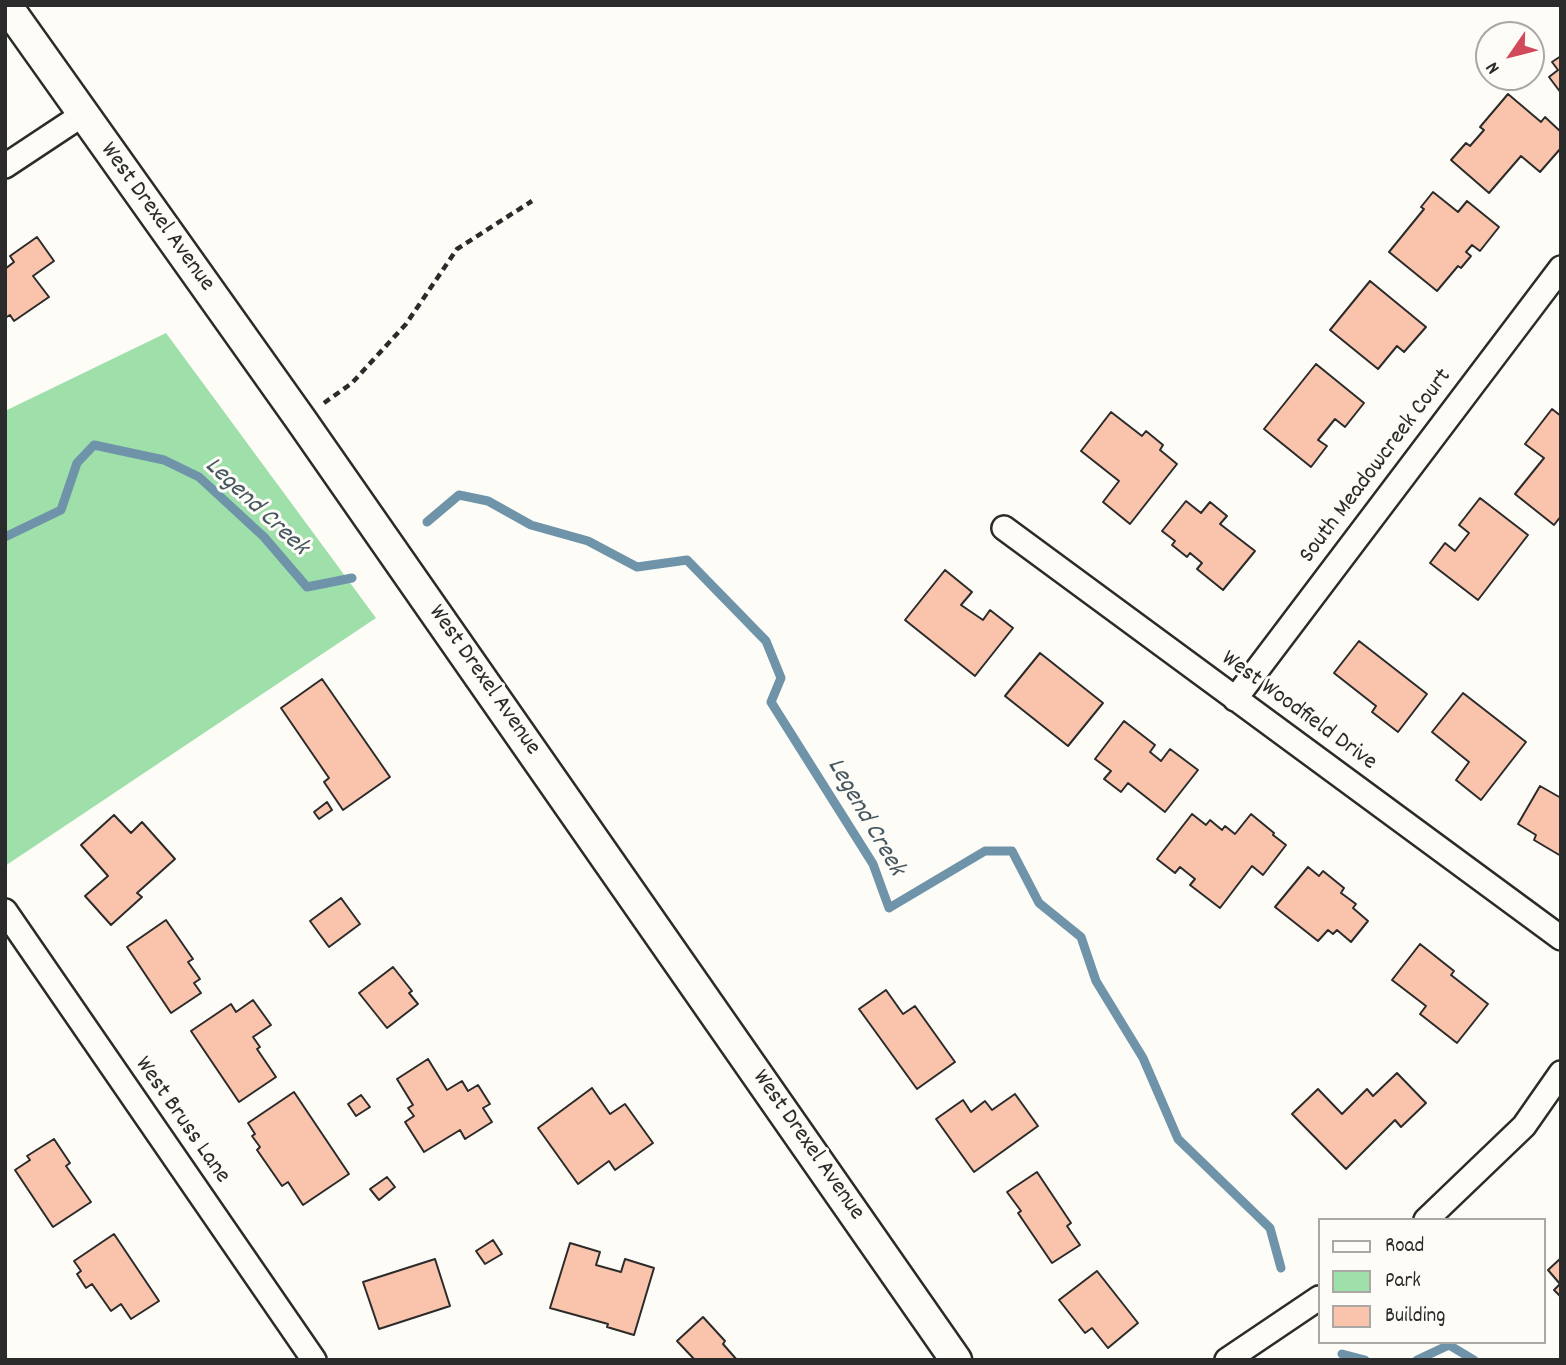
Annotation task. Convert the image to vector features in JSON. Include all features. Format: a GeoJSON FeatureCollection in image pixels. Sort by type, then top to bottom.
{"type":"FeatureCollection","features":[{"type":"Feature","properties":{"kind":"street","name":"West Drexel Avenue"},"geometry":{"type":"LineString","coordinates":[[6,5],[301,420],[956,1360]]}},
{"type":"Feature","properties":{"kind":"street"},"geometry":{"type":"LineString","coordinates":[[5,166],[82,115]]}},
{"type":"Feature","properties":{"kind":"street","name":"South Meadowcreek Court"},"geometry":{"type":"LineString","coordinates":[[1235,699],[1561,268]]}},
{"type":"Feature","properties":{"kind":"street","name":"West Woodfield Drive"},"geometry":{"type":"LineString","coordinates":[[1004,528],[1561,938]]}},
{"type":"Feature","properties":{"kind":"street","name":"West Bruss Lane"},"geometry":{"type":"LineString","coordinates":[[5,911],[314,1360]]}},
{"type":"Feature","properties":{"kind":"street"},"geometry":{"type":"LineString","coordinates":[[1428,1218],[1524,1126],[1561,1073]]}},
{"type":"Feature","properties":{"kind":"street"},"geometry":{"type":"LineString","coordinates":[[1227,1360],[1318,1299]]}},
{"type":"Feature","properties":{"kind":"path"},"geometry":{"type":"LineString","coordinates":[[301,420],[352,383],[406,324],[457,249],[532,201]]}},
{"type":"Feature","properties":{"kind":"green space"},"geometry":{"type":"Polygon","coordinates":[[[166,333],[376,618],[5,866],[5,411],[166,333]]]}},
{"type":"Feature","properties":{"kind":"building"},"geometry":{"type":"Polygon","coordinates":[[[1561,56],[1561,93],[1549,77],[1558,70],[1552,62],[1561,56]]]}},
{"type":"Feature","properties":{"kind":"building"},"geometry":{"type":"Polygon","coordinates":[[[1508,94],[1541,122],[1545,117],[1561,132],[1561,148],[1540,172],[1521,156],[1489,193],[1451,160],[1466,143],[1470,146],[1484,130],[1480,127],[1508,94]]]}},
{"type":"Feature","properties":{"kind":"building"},"geometry":{"type":"Polygon","coordinates":[[[1433,192],[1458,212],[1467,201],[1499,227],[1480,251],[1472,245],[1466,252],[1471,256],[1461,268],[1458,266],[1437,291],[1389,252],[1424,209],[1421,207],[1433,192]]]}},
{"type":"Feature","properties":{"kind":"building"},"geometry":{"type":"Polygon","coordinates":[[[37,237],[54,261],[33,276],[49,297],[14,321],[10,315],[5,318],[5,269],[14,262],[10,256],[37,237]]]}},
{"type":"Feature","properties":{"kind":"building"},"geometry":{"type":"Polygon","coordinates":[[[1370,281],[1426,327],[1404,352],[1397,346],[1378,369],[1330,330],[1370,281]]]}},
{"type":"Feature","properties":{"kind":"building"},"geometry":{"type":"Polygon","coordinates":[[[1316,364],[1364,403],[1345,427],[1335,419],[1318,440],[1327,446],[1311,467],[1264,429],[1316,364]]]}},
{"type":"Feature","properties":{"kind":"building"},"geometry":{"type":"Polygon","coordinates":[[[1552,409],[1561,416],[1561,516],[1554,525],[1515,494],[1544,458],[1525,444],[1552,409]]]}},
{"type":"Feature","properties":{"kind":"building"},"geometry":{"type":"Polygon","coordinates":[[[1111,412],[1142,436],[1146,431],[1163,445],[1160,450],[1177,464],[1130,524],[1103,502],[1119,481],[1081,451],[1111,412]]]}},
{"type":"Feature","properties":{"kind":"building"},"geometry":{"type":"Polygon","coordinates":[[[1480,498],[1528,535],[1478,600],[1430,563],[1445,543],[1455,551],[1469,533],[1459,525],[1480,498]]]}},
{"type":"Feature","properties":{"kind":"building"},"geometry":{"type":"Polygon","coordinates":[[[1186,501],[1201,513],[1210,502],[1227,516],[1220,524],[1255,551],[1223,590],[1197,569],[1202,563],[1190,553],[1187,557],[1172,545],[1175,541],[1162,531],[1186,501]]]}},
{"type":"Feature","properties":{"kind":"building"},"geometry":{"type":"Polygon","coordinates":[[[945,570],[972,592],[961,605],[983,620],[990,610],[1013,628],[975,676],[905,620],[945,570]]]}},
{"type":"Feature","properties":{"kind":"building"},"geometry":{"type":"Polygon","coordinates":[[[1359,641],[1427,694],[1398,732],[1372,712],[1376,706],[1334,673],[1359,641]]]}},
{"type":"Feature","properties":{"kind":"building"},"geometry":{"type":"Polygon","coordinates":[[[1040,653],[1103,703],[1068,746],[1005,696],[1040,653]]]}},
{"type":"Feature","properties":{"kind":"building"},"geometry":{"type":"Polygon","coordinates":[[[322,679],[390,777],[343,810],[324,782],[329,778],[281,708],[322,679]]]}},
{"type":"Feature","properties":{"kind":"building"},"geometry":{"type":"Polygon","coordinates":[[[1463,693],[1526,742],[1481,800],[1456,780],[1469,762],[1432,732],[1463,693]]]}},
{"type":"Feature","properties":{"kind":"building"},"geometry":{"type":"Polygon","coordinates":[[[1124,721],[1155,745],[1150,752],[1161,761],[1170,749],[1198,770],[1165,812],[1128,783],[1121,792],[1104,779],[1111,771],[1095,759],[1124,721]]]}},
{"type":"Feature","properties":{"kind":"building"},"geometry":{"type":"Polygon","coordinates":[[[1540,786],[1561,798],[1561,856],[1534,840],[1536,835],[1518,824],[1540,786]]]}},
{"type":"Feature","properties":{"kind":"building"},"geometry":{"type":"Polygon","coordinates":[[[327,802],[332,810],[319,819],[314,812],[327,802]]]}},
{"type":"Feature","properties":{"kind":"building"},"geometry":{"type":"Polygon","coordinates":[[[1192,814],[1206,825],[1210,820],[1222,830],[1225,826],[1235,834],[1251,814],[1286,845],[1263,875],[1252,866],[1220,908],[1190,885],[1195,879],[1180,867],[1175,873],[1157,859],[1192,814]]]}},
{"type":"Feature","properties":{"kind":"building"},"geometry":{"type":"Polygon","coordinates":[[[114,815],[131,833],[142,822],[175,859],[137,893],[142,897],[111,925],[85,896],[108,876],[81,845],[114,815]]]}},
{"type":"Feature","properties":{"kind":"building"},"geometry":{"type":"Polygon","coordinates":[[[1308,867],[1319,876],[1323,871],[1344,888],[1341,893],[1356,904],[1353,908],[1368,921],[1351,942],[1337,930],[1333,934],[1328,930],[1318,941],[1275,907],[1308,867]]]}},
{"type":"Feature","properties":{"kind":"building"},"geometry":{"type":"Polygon","coordinates":[[[341,898],[360,924],[329,947],[310,921],[341,898]]]}},
{"type":"Feature","properties":{"kind":"building"},"geometry":{"type":"Polygon","coordinates":[[[166,920],[193,959],[188,962],[200,979],[194,983],[201,993],[171,1013],[127,947],[166,920]]]}},
{"type":"Feature","properties":{"kind":"building"},"geometry":{"type":"Polygon","coordinates":[[[1420,944],[1454,971],[1451,975],[1488,1004],[1457,1043],[1420,1014],[1426,1006],[1392,980],[1420,944]]]}},
{"type":"Feature","properties":{"kind":"building"},"geometry":{"type":"Polygon","coordinates":[[[393,967],[412,991],[409,993],[418,1004],[387,1028],[359,993],[393,967]]]}},
{"type":"Feature","properties":{"kind":"building"},"geometry":{"type":"Polygon","coordinates":[[[886,990],[903,1014],[915,1006],[955,1062],[917,1089],[859,1009],[886,990]]]}},
{"type":"Feature","properties":{"kind":"building"},"geometry":{"type":"Polygon","coordinates":[[[253,1000],[271,1025],[253,1037],[260,1047],[257,1049],[276,1077],[239,1102],[191,1031],[231,1004],[236,1012],[253,1000]]]}},
{"type":"Feature","properties":{"kind":"building"},"geometry":{"type":"Polygon","coordinates":[[[428,1059],[447,1090],[462,1081],[468,1091],[478,1085],[490,1104],[483,1108],[492,1122],[465,1139],[460,1130],[424,1152],[405,1122],[414,1116],[408,1108],[413,1105],[397,1079],[428,1059]]]}},
{"type":"Feature","properties":{"kind":"building"},"geometry":{"type":"Polygon","coordinates":[[[1397,1073],[1426,1103],[1401,1127],[1395,1120],[1346,1169],[1292,1114],[1318,1089],[1342,1114],[1367,1089],[1373,1096],[1397,1073]]]}},
{"type":"Feature","properties":{"kind":"building"},"geometry":{"type":"Polygon","coordinates":[[[592,1088],[610,1114],[625,1104],[653,1143],[615,1170],[609,1161],[578,1184],[538,1128],[592,1088]]]}},
{"type":"Feature","properties":{"kind":"building"},"geometry":{"type":"Polygon","coordinates":[[[294,1092],[349,1174],[303,1205],[288,1182],[282,1186],[257,1150],[260,1147],[252,1136],[255,1134],[248,1123],[294,1092]]]}},
{"type":"Feature","properties":{"kind":"building"},"geometry":{"type":"Polygon","coordinates":[[[1015,1094],[1038,1126],[974,1172],[936,1119],[963,1100],[971,1112],[985,1101],[992,1110],[1015,1094]]]}},
{"type":"Feature","properties":{"kind":"building"},"geometry":{"type":"Polygon","coordinates":[[[361,1095],[370,1107],[356,1116],[348,1104],[361,1095]]]}},
{"type":"Feature","properties":{"kind":"building"},"geometry":{"type":"Polygon","coordinates":[[[54,1139],[70,1163],[66,1166],[91,1202],[53,1227],[15,1170],[30,1160],[27,1156],[54,1139]]]}},
{"type":"Feature","properties":{"kind":"building"},"geometry":{"type":"Polygon","coordinates":[[[1037,1172],[1071,1223],[1067,1226],[1080,1245],[1052,1263],[1007,1192],[1037,1172]]]}},
{"type":"Feature","properties":{"kind":"building"},"geometry":{"type":"Polygon","coordinates":[[[387,1177],[395,1187],[379,1200],[370,1189],[387,1177]]]}},
{"type":"Feature","properties":{"kind":"building"},"geometry":{"type":"Polygon","coordinates":[[[114,1234],[159,1301],[131,1319],[121,1304],[111,1311],[92,1284],[86,1288],[77,1274],[81,1271],[74,1261],[114,1234]]]}},
{"type":"Feature","properties":{"kind":"building"},"geometry":{"type":"Polygon","coordinates":[[[493,1240],[502,1254],[485,1264],[476,1251],[493,1240]]]}},
{"type":"Feature","properties":{"kind":"building"},"geometry":{"type":"Polygon","coordinates":[[[570,1243],[600,1252],[596,1265],[621,1272],[625,1259],[654,1268],[634,1335],[607,1327],[608,1324],[550,1308],[570,1243]]]}},
{"type":"Feature","properties":{"kind":"building"},"geometry":{"type":"Polygon","coordinates":[[[1561,1258],[1561,1297],[1554,1290],[1560,1284],[1548,1270],[1561,1258]]]}},
{"type":"Feature","properties":{"kind":"building"},"geometry":{"type":"Polygon","coordinates":[[[435,1259],[450,1306],[379,1329],[363,1282],[435,1259]]]}},
{"type":"Feature","properties":{"kind":"building"},"geometry":{"type":"Polygon","coordinates":[[[1097,1271],[1138,1323],[1108,1348],[1092,1328],[1085,1333],[1059,1300],[1097,1271]]]}},
{"type":"Feature","properties":{"kind":"building"},"geometry":{"type":"Polygon","coordinates":[[[703,1317],[725,1341],[723,1344],[737,1360],[695,1360],[677,1341],[703,1317]]]}},
{"type":"Feature","properties":{"kind":"waterway","name":"Legend Creek"},"geometry":{"type":"LineString","coordinates":[[5,537],[61,510],[77,463],[94,445],[164,460],[199,477],[264,537],[307,587],[352,578]]}},
{"type":"Feature","properties":{"kind":"waterway","name":"Legend Creek"},"geometry":{"type":"LineString","coordinates":[[427,522],[459,495],[488,501],[531,525],[588,541],[637,567],[687,560],[766,641],[781,678],[771,702],[873,864],[889,908],[985,851],[1012,851],[1039,903],[1081,937],[1096,981],[1143,1058],[1178,1139],[1270,1228],[1281,1268]]}},
{"type":"Feature","properties":{"kind":"waterway","name":"Legend Creek"},"geometry":{"type":"LineString","coordinates":[[1417,1360],[1449,1345],[1474,1360]]}},
{"type":"Feature","properties":{"kind":"waterway","name":"Legend Creek"},"geometry":{"type":"LineString","coordinates":[[1342,1354],[1365,1360]]}}]}
